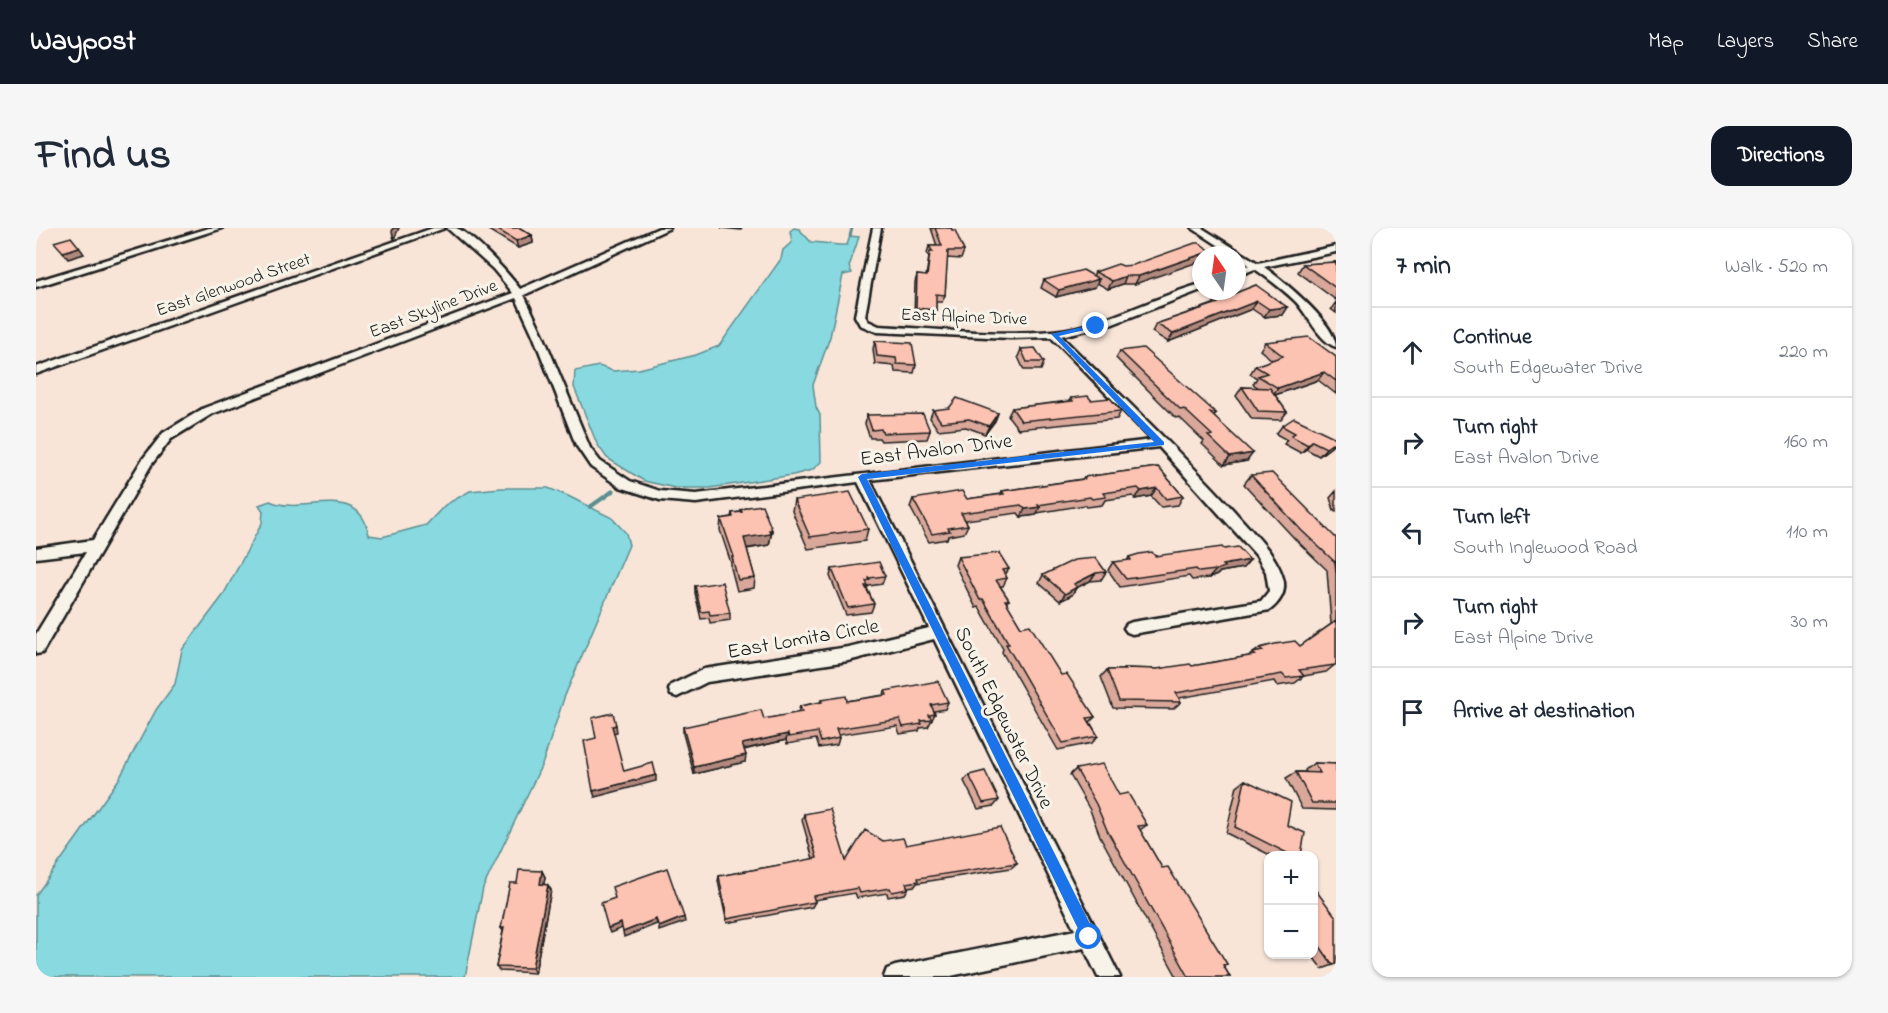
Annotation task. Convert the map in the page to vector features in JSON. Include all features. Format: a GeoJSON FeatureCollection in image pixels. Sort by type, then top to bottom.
{"type":"FeatureCollection","features":[{"type":"Feature","properties":{"kind":"street"},"geometry":{"type":"LineString","coordinates":[[36,284],[218,228]]}},
{"type":"Feature","properties":{"kind":"street","name":"East Glenwood Street"},"geometry":{"type":"LineString","coordinates":[[36,371],[441,228]]}},
{"type":"Feature","properties":{"kind":"street"},"geometry":{"type":"LineString","coordinates":[[451,228],[492,262],[518,294]]}},
{"type":"Feature","properties":{"kind":"street","name":"East Skyline Drive"},"geometry":{"type":"LineString","coordinates":[[36,648],[146,463],[167,436],[208,411],[518,294],[666,228]]}},
{"type":"Feature","properties":{"kind":"street","name":"East Alpine Drive"},"geometry":{"type":"LineString","coordinates":[[877,228],[860,313],[864,323],[880,330],[1002,335],[1054,334],[1108,322],[1192,290]]}},
{"type":"Feature","properties":{"kind":"street"},"geometry":{"type":"LineString","coordinates":[[1196,228],[1256,266],[1293,294],[1310,311],[1336,344]]}},
{"type":"Feature","properties":{"kind":"street"},"geometry":{"type":"LineString","coordinates":[[1246,270],[1336,249]]}},
{"type":"Feature","properties":{"kind":"street","name":"East Avalon Drive"},"geometry":{"type":"LineString","coordinates":[[518,294],[586,452],[608,473],[628,485],[652,494],[675,498],[712,498],[862,477],[1161,443]]}},
{"type":"Feature","properties":{"kind":"street"},"geometry":{"type":"LineString","coordinates":[[1054,334],[1216,499],[1273,570],[1277,585],[1274,598],[1265,606],[1132,628]]}},
{"type":"Feature","properties":{"kind":"street","name":"South Edgewater Drive"},"geometry":{"type":"LineString","coordinates":[[862,477],[1109,977]]}},
{"type":"Feature","properties":{"kind":"street"},"geometry":{"type":"LineString","coordinates":[[36,553],[97,545]]}},
{"type":"Feature","properties":{"kind":"street","name":"East Lomita Circle"},"geometry":{"type":"LineString","coordinates":[[676,690],[704,676],[848,654],[938,632]]}},
{"type":"Feature","properties":{"kind":"street"},"geometry":{"type":"LineString","coordinates":[[895,977],[1089,937]]}},
{"type":"Feature","properties":{"kind":"water"},"geometry":{"type":"Polygon","coordinates":[[[794,228],[799,229],[811,242],[847,245],[850,236],[859,237],[849,267],[852,273],[843,275],[830,337],[813,385],[816,407],[820,415],[821,462],[812,470],[793,475],[710,488],[675,488],[644,481],[607,458],[597,444],[574,387],[575,371],[599,366],[613,371],[639,369],[696,355],[719,346],[781,259],[783,250],[792,242],[790,231],[794,228]]]}},
{"type":"Feature","properties":{"kind":"water"},"geometry":{"type":"Polygon","coordinates":[[[501,488],[548,488],[568,496],[612,518],[626,533],[629,545],[564,698],[543,762],[483,888],[465,977],[36,977],[36,895],[119,779],[156,710],[175,684],[182,650],[222,597],[262,523],[263,511],[259,505],[270,501],[283,505],[342,504],[354,509],[363,518],[369,535],[382,537],[426,525],[445,505],[470,491],[501,488]]]}},
{"type":"Feature","properties":{"kind":"building"},"geometry":{"type":"Polygon","coordinates":[[[495,228],[520,228],[532,235],[516,241],[495,228]]]}},
{"type":"Feature","properties":{"kind":"building"},"geometry":{"type":"Polygon","coordinates":[[[935,228],[955,230],[964,251],[948,251],[945,295],[936,294],[936,310],[916,308],[917,275],[927,276],[930,252],[933,252],[929,246],[942,246],[935,228]]]}},
{"type":"Feature","properties":{"kind":"building"},"geometry":{"type":"Polygon","coordinates":[[[71,237],[79,247],[63,252],[54,242],[71,237]]]}},
{"type":"Feature","properties":{"kind":"building"},"geometry":{"type":"Polygon","coordinates":[[[1195,243],[1204,246],[1192,246],[1192,258],[1139,276],[1126,276],[1112,281],[1095,272],[1118,264],[1133,265],[1195,243]]]}},
{"type":"Feature","properties":{"kind":"building"},"geometry":{"type":"Polygon","coordinates":[[[1336,262],[1336,288],[1303,264],[1336,262]]]}},
{"type":"Feature","properties":{"kind":"building"},"geometry":{"type":"Polygon","coordinates":[[[1083,270],[1099,279],[1059,290],[1044,280],[1083,270]]]}},
{"type":"Feature","properties":{"kind":"building"},"geometry":{"type":"Polygon","coordinates":[[[1256,285],[1287,307],[1269,309],[1257,301],[1173,334],[1156,324],[1218,303],[1215,301],[1218,300],[1246,300],[1246,289],[1256,285]]]}},
{"type":"Feature","properties":{"kind":"building"},"geometry":{"type":"Polygon","coordinates":[[[1309,337],[1336,357],[1336,381],[1324,372],[1278,388],[1258,376],[1267,373],[1255,366],[1283,356],[1265,342],[1309,337]]]}},
{"type":"Feature","properties":{"kind":"building"},"geometry":{"type":"Polygon","coordinates":[[[875,341],[912,343],[916,365],[897,364],[896,358],[877,356],[875,341]]]}},
{"type":"Feature","properties":{"kind":"building"},"geometry":{"type":"Polygon","coordinates":[[[1035,348],[1044,362],[1027,362],[1021,349],[1035,348]]]}},
{"type":"Feature","properties":{"kind":"building"},"geometry":{"type":"Polygon","coordinates":[[[1143,348],[1216,413],[1210,413],[1253,453],[1230,457],[1208,436],[1212,435],[1184,409],[1181,410],[1120,351],[1143,348]]]}},
{"type":"Feature","properties":{"kind":"building"},"geometry":{"type":"Polygon","coordinates":[[[1242,387],[1270,388],[1287,412],[1258,411],[1242,387]]]}},
{"type":"Feature","properties":{"kind":"building"},"geometry":{"type":"Polygon","coordinates":[[[1088,396],[1091,400],[1110,398],[1121,411],[1021,421],[1012,408],[1073,401],[1071,398],[1088,396]]]}},
{"type":"Feature","properties":{"kind":"building"},"geometry":{"type":"Polygon","coordinates":[[[957,398],[998,413],[989,426],[969,419],[941,422],[933,410],[949,408],[957,398]]]}},
{"type":"Feature","properties":{"kind":"building"},"geometry":{"type":"Polygon","coordinates":[[[923,414],[930,431],[883,433],[881,429],[872,430],[867,415],[923,414]]]}},
{"type":"Feature","properties":{"kind":"building"},"geometry":{"type":"Polygon","coordinates":[[[1294,418],[1336,438],[1336,441],[1326,448],[1312,441],[1308,445],[1291,436],[1295,433],[1282,426],[1294,418]]]}},
{"type":"Feature","properties":{"kind":"building"},"geometry":{"type":"Polygon","coordinates":[[[1158,467],[1183,496],[1166,499],[1157,488],[1141,491],[1138,488],[1103,493],[1106,497],[1092,499],[1090,497],[1038,505],[1040,507],[1025,509],[1021,505],[961,513],[968,525],[948,528],[950,531],[932,534],[913,499],[962,491],[967,499],[1004,494],[1002,491],[1085,479],[1084,477],[1158,467]]]}},
{"type":"Feature","properties":{"kind":"building"},"geometry":{"type":"Polygon","coordinates":[[[1272,473],[1336,538],[1336,573],[1335,562],[1301,530],[1251,475],[1272,473]]]}},
{"type":"Feature","properties":{"kind":"building"},"geometry":{"type":"Polygon","coordinates":[[[850,492],[868,529],[810,537],[794,500],[850,492]]]}},
{"type":"Feature","properties":{"kind":"building"},"geometry":{"type":"Polygon","coordinates":[[[762,505],[772,530],[769,530],[771,534],[744,538],[755,578],[738,580],[732,557],[734,557],[721,519],[733,517],[732,513],[742,512],[741,510],[748,507],[762,505]]]}},
{"type":"Feature","properties":{"kind":"building"},"geometry":{"type":"Polygon","coordinates":[[[1222,547],[1224,549],[1238,547],[1250,560],[1222,565],[1224,567],[1216,570],[1199,572],[1196,569],[1126,579],[1113,562],[1131,560],[1129,557],[1152,552],[1155,556],[1222,547]]]}},
{"type":"Feature","properties":{"kind":"building"},"geometry":{"type":"Polygon","coordinates":[[[999,553],[1009,569],[1002,570],[1007,578],[996,580],[1009,600],[1005,600],[1021,627],[1030,625],[1061,675],[1067,674],[1095,717],[1087,718],[1098,736],[1063,743],[983,599],[980,600],[958,557],[999,553]]]}},
{"type":"Feature","properties":{"kind":"building"},"geometry":{"type":"Polygon","coordinates":[[[1096,558],[1106,572],[1096,573],[1074,584],[1077,587],[1065,594],[1043,575],[1074,560],[1096,558]]]}},
{"type":"Feature","properties":{"kind":"building"},"geometry":{"type":"Polygon","coordinates":[[[879,562],[885,576],[869,578],[870,580],[866,581],[868,586],[865,586],[874,604],[848,608],[832,569],[879,562]]]}},
{"type":"Feature","properties":{"kind":"building"},"geometry":{"type":"Polygon","coordinates":[[[722,582],[730,613],[710,615],[709,611],[701,612],[695,586],[722,582]]]}},
{"type":"Feature","properties":{"kind":"building"},"geometry":{"type":"Polygon","coordinates":[[[1336,621],[1336,664],[1299,670],[1304,676],[1286,678],[1282,674],[1176,693],[1181,702],[1119,701],[1107,670],[1157,669],[1190,664],[1192,666],[1255,655],[1253,653],[1263,651],[1260,648],[1275,644],[1295,641],[1300,646],[1336,621]]]}},
{"type":"Feature","properties":{"kind":"building"},"geometry":{"type":"Polygon","coordinates":[[[938,681],[948,702],[931,705],[935,714],[929,715],[932,720],[921,721],[922,724],[903,727],[900,719],[836,729],[839,738],[821,742],[818,732],[789,737],[788,734],[742,744],[746,755],[694,767],[683,727],[761,710],[764,719],[802,712],[800,706],[822,702],[821,700],[846,696],[847,701],[887,695],[885,691],[938,681]]]}},
{"type":"Feature","properties":{"kind":"building"},"geometry":{"type":"Polygon","coordinates":[[[613,713],[616,725],[612,726],[624,771],[653,763],[656,775],[593,791],[584,741],[596,738],[592,718],[613,713]]]}},
{"type":"Feature","properties":{"kind":"building"},"geometry":{"type":"Polygon","coordinates":[[[1314,763],[1336,764],[1336,803],[1312,803],[1296,772],[1320,773],[1314,763]]]}},
{"type":"Feature","properties":{"kind":"building"},"geometry":{"type":"Polygon","coordinates":[[[1102,764],[1119,795],[1128,793],[1147,825],[1138,826],[1162,868],[1168,867],[1227,964],[1223,965],[1230,977],[1189,977],[1107,830],[1096,804],[1076,769],[1102,764]]]}},
{"type":"Feature","properties":{"kind":"building"},"geometry":{"type":"Polygon","coordinates":[[[985,771],[999,800],[983,803],[969,775],[985,771]]]}},
{"type":"Feature","properties":{"kind":"building"},"geometry":{"type":"Polygon","coordinates":[[[1245,780],[1291,802],[1287,825],[1305,833],[1302,851],[1283,851],[1235,827],[1245,780]]]}},
{"type":"Feature","properties":{"kind":"building"},"geometry":{"type":"Polygon","coordinates":[[[830,809],[846,861],[865,830],[883,841],[903,838],[906,845],[1000,827],[1017,863],[918,878],[919,881],[906,883],[908,889],[892,892],[890,888],[860,893],[858,888],[813,896],[815,902],[727,919],[719,876],[817,858],[804,814],[830,809]]]}},
{"type":"Feature","properties":{"kind":"building"},"geometry":{"type":"Polygon","coordinates":[[[667,868],[684,917],[659,927],[656,919],[623,932],[621,923],[608,928],[601,903],[615,898],[612,887],[667,868]]]}},
{"type":"Feature","properties":{"kind":"building"},"geometry":{"type":"Polygon","coordinates":[[[519,870],[542,871],[540,884],[548,885],[532,968],[496,967],[510,883],[517,883],[519,870]]]}},
{"type":"Feature","properties":{"kind":"building"},"geometry":{"type":"Polygon","coordinates":[[[1318,893],[1336,917],[1336,964],[1333,965],[1318,944],[1318,893]]]}},
{"type":"Feature","properties":{"kind":"waterway"},"geometry":{"type":"LineString","coordinates":[[850,236],[852,228]]}},
{"type":"Feature","properties":{"kind":"waterway"},"geometry":{"type":"LineString","coordinates":[[590,507],[613,491]]}},
{"type":"Feature","properties":{"kind":"route"},"geometry":{"type":"LineString","coordinates":[[1089,937],[862,477],[1161,443],[1054,334],[1096,326]]}}]}
